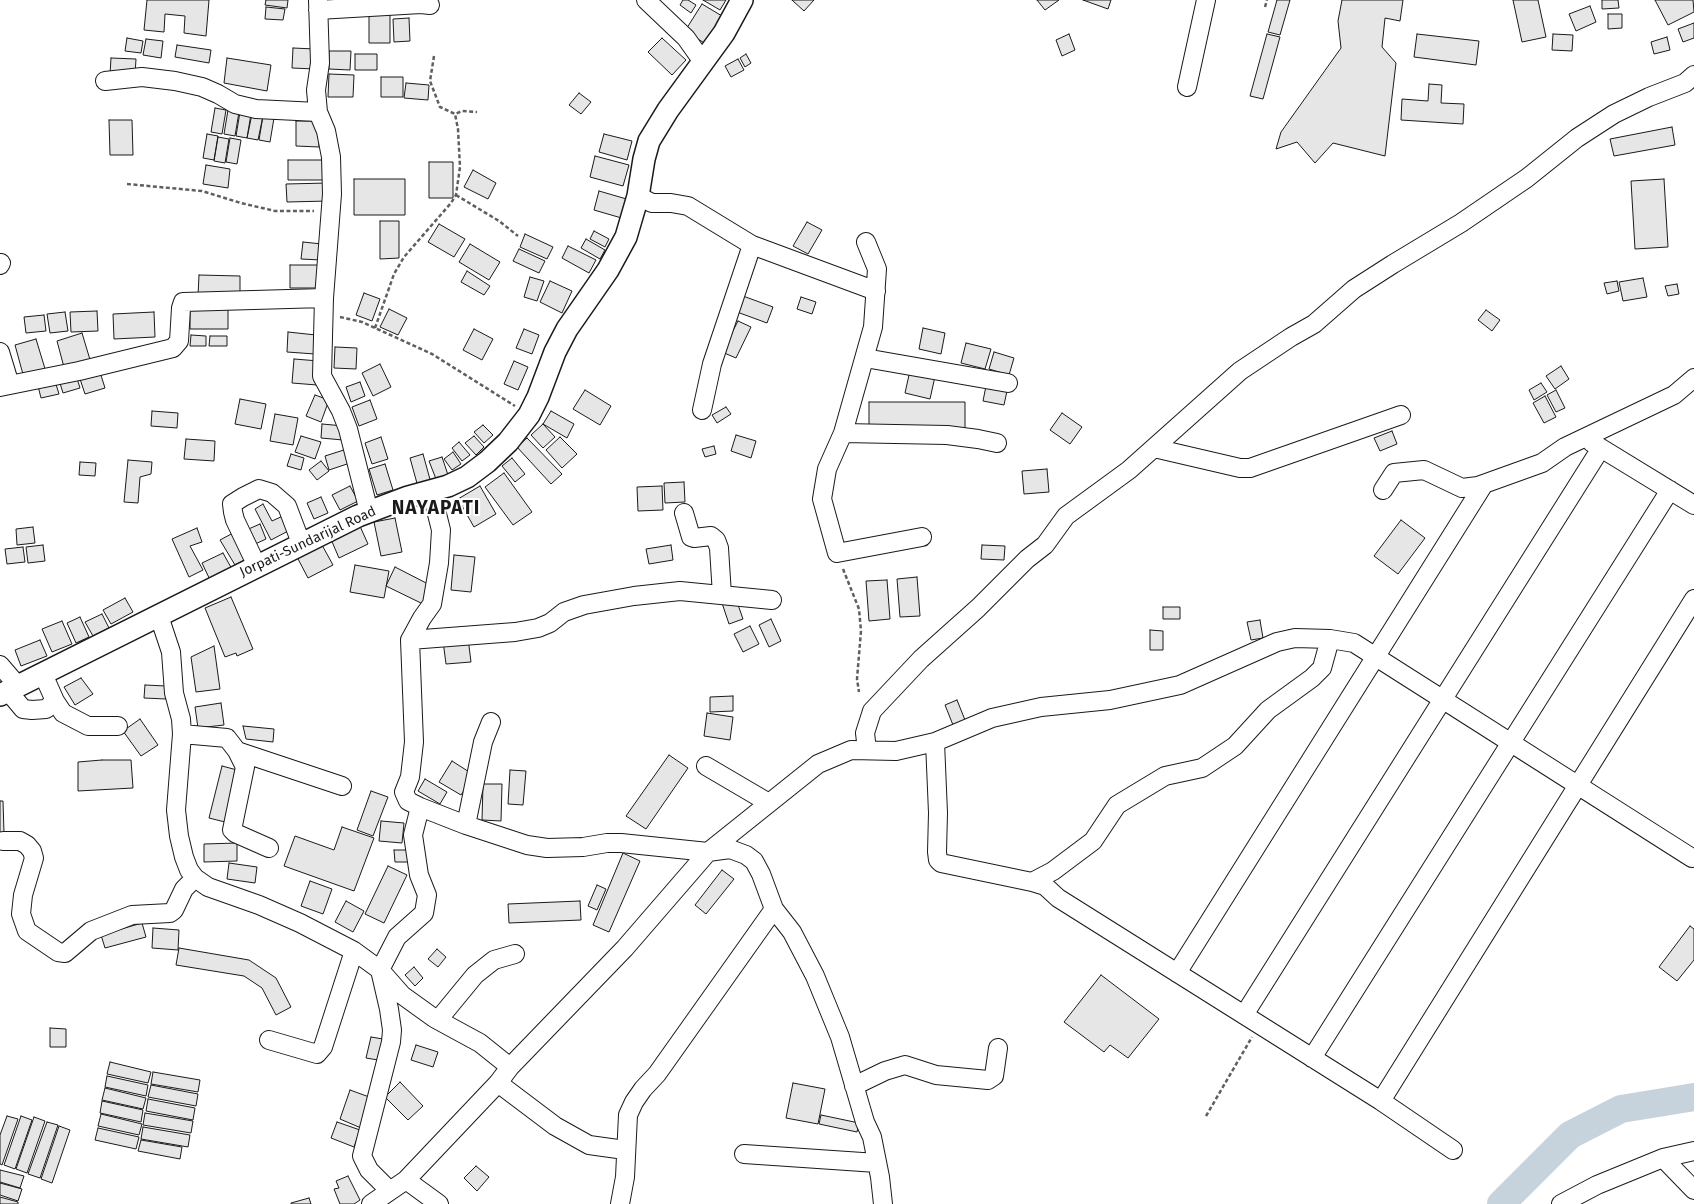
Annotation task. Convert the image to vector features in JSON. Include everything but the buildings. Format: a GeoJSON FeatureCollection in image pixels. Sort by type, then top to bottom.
{"type":"FeatureCollection","features":[{"type":"Feature","properties":{"kind":"main road","name":"Jorpati-Sundarijal Road"},"geometry":{"type":"LineString","coordinates":[[9,691],[301,543],[369,512],[431,490],[448,486],[467,477],[487,462],[508,442],[530,415],[567,329],[608,270],[626,237],[638,196],[648,141],[724,33],[742,0]]}},
{"type":"Feature","properties":{"kind":"street"},"geometry":{"type":"LineString","coordinates":[[646,0],[686,38],[703,62]]}},
{"type":"Feature","properties":{"kind":"street"},"geometry":{"type":"LineString","coordinates":[[1187,87],[1206,0]]}},
{"type":"Feature","properties":{"kind":"street"},"geometry":{"type":"LineString","coordinates":[[369,512],[348,429],[341,411],[322,376],[324,306],[331,212],[331,157],[326,131],[318,112],[316,90],[320,63],[318,5],[430,5]]}},
{"type":"Feature","properties":{"kind":"street"},"geometry":{"type":"LineString","coordinates":[[867,750],[865,733],[872,711],[921,659],[1045,545],[1066,516],[1129,470],[1240,371],[1291,336],[1314,324],[1354,289],[1461,223],[1527,178],[1577,138],[1614,114],[1649,97],[1685,83],[1694,75]]}},
{"type":"Feature","properties":{"kind":"street"},"geometry":{"type":"LineString","coordinates":[[105,82],[142,77],[175,81],[202,87],[235,104],[256,109],[318,112]]}},
{"type":"Feature","properties":{"kind":"street"},"geometry":{"type":"LineString","coordinates":[[638,196],[652,203],[671,203],[688,206],[752,244],[876,291]]}},
{"type":"Feature","properties":{"kind":"street"},"geometry":{"type":"LineString","coordinates":[[866,242],[877,269],[873,328],[842,433],[827,469],[822,499],[837,553],[922,537]]}},
{"type":"Feature","properties":{"kind":"street"},"geometry":{"type":"LineString","coordinates":[[702,410],[712,364],[752,244]]}},
{"type":"Feature","properties":{"kind":"street"},"geometry":{"type":"LineString","coordinates":[[0,352],[5,386],[79,371],[173,348],[179,341],[183,302],[324,306]]}},
{"type":"Feature","properties":{"kind":"street"},"geometry":{"type":"LineString","coordinates":[[865,358],[1008,383]]}},
{"type":"Feature","properties":{"kind":"street"},"geometry":{"type":"LineString","coordinates":[[1383,490],[1394,473],[1424,470],[1462,488],[1484,484],[1542,463],[1565,447],[1674,395],[1694,378]]}},
{"type":"Feature","properties":{"kind":"street"},"geometry":{"type":"LineString","coordinates":[[1154,448],[1240,468],[1250,468],[1402,414]]}},
{"type":"Feature","properties":{"kind":"street"},"geometry":{"type":"LineString","coordinates":[[842,433],[947,435],[978,438],[996,443]]}},
{"type":"Feature","properties":{"kind":"street"},"geometry":{"type":"LineString","coordinates":[[1584,438],[1694,505]]}},
{"type":"Feature","properties":{"kind":"street"},"geometry":{"type":"LineString","coordinates":[[1252,1020],[1443,700],[1601,448]]}},
{"type":"Feature","properties":{"kind":"street"},"geometry":{"type":"LineString","coordinates":[[1177,973],[1484,484]]}},
{"type":"Feature","properties":{"kind":"street"},"geometry":{"type":"LineString","coordinates":[[257,566],[233,512],[232,504],[243,497],[260,489],[272,493],[287,506],[301,543]]}},
{"type":"Feature","properties":{"kind":"street"},"geometry":{"type":"LineString","coordinates":[[431,490],[441,530],[439,563],[432,604],[410,640],[414,742],[410,777],[404,792],[408,801],[466,825],[527,845],[547,848],[621,843],[708,852],[730,849],[746,855],[754,861],[774,908],[792,932],[814,976],[840,1037],[865,1122],[872,1137],[883,1204]]}},
{"type":"Feature","properties":{"kind":"street"},"geometry":{"type":"LineString","coordinates":[[1312,1058],[1670,490]]}},
{"type":"Feature","properties":{"kind":"street"},"geometry":{"type":"LineString","coordinates":[[684,513],[692,537],[711,536],[716,540],[719,548],[722,596]]}},
{"type":"Feature","properties":{"kind":"street"},"geometry":{"type":"LineString","coordinates":[[410,640],[515,632],[538,628],[550,623],[564,612],[584,605],[634,596],[680,592],[772,600]]}},
{"type":"Feature","properties":{"kind":"street"},"geometry":{"type":"LineString","coordinates":[[1381,1101],[1694,600]]}},
{"type":"Feature","properties":{"kind":"street"},"geometry":{"type":"LineString","coordinates":[[158,616],[171,652],[174,693],[181,719],[182,734],[176,810],[178,836],[184,857],[194,878],[208,887],[259,905],[300,923],[354,951],[380,970],[402,995],[438,1020],[480,1043],[510,1067]]}},
{"type":"Feature","properties":{"kind":"street"},"geometry":{"type":"LineString","coordinates":[[371,1204],[406,1180],[498,1083],[510,1067],[625,948],[708,852],[818,764],[851,750],[896,751],[934,742],[992,718],[1041,707],[1110,700],[1180,685],[1277,642],[1296,638],[1330,639],[1354,643],[1692,858]]}},
{"type":"Feature","properties":{"kind":"street"},"geometry":{"type":"LineString","coordinates":[[1032,882],[1053,871],[1093,841],[1117,805],[1165,776],[1202,768],[1235,746],[1268,710],[1312,678],[1322,668],[1330,639]]}},
{"type":"Feature","properties":{"kind":"street"},"geometry":{"type":"LineString","coordinates":[[0,665],[9,691],[23,709],[46,709],[55,701]]}},
{"type":"Feature","properties":{"kind":"street"},"geometry":{"type":"LineString","coordinates":[[43,674],[55,701],[63,713],[88,726],[118,726]]}},
{"type":"Feature","properties":{"kind":"street"},"geometry":{"type":"LineString","coordinates":[[466,825],[483,742],[491,722]]}},
{"type":"Feature","properties":{"kind":"street"},"geometry":{"type":"LineString","coordinates":[[182,734],[227,738],[237,751],[245,767],[232,830],[234,833],[268,848]]}},
{"type":"Feature","properties":{"kind":"street"},"geometry":{"type":"LineString","coordinates":[[934,742],[938,813],[938,860],[941,863],[1045,886],[1058,898],[1381,1101],[1453,1150]]}},
{"type":"Feature","properties":{"kind":"street"},"geometry":{"type":"LineString","coordinates":[[237,751],[342,786]]}},
{"type":"Feature","properties":{"kind":"street"},"geometry":{"type":"LineString","coordinates":[[706,766],[769,802]]}},
{"type":"Feature","properties":{"kind":"street"},"geometry":{"type":"LineString","coordinates":[[390,1191],[369,1170],[362,1156],[391,1042],[390,1008],[380,970],[398,937],[424,913],[427,895],[419,875],[413,835],[420,807]]}},
{"type":"Feature","properties":{"kind":"street"},"geometry":{"type":"LineString","coordinates":[[3,841],[20,841],[32,851],[34,858],[23,895],[21,914],[26,931],[58,952],[65,953],[91,931],[132,915],[170,913],[174,910],[184,889],[194,878]]}},
{"type":"Feature","properties":{"kind":"street"},"geometry":{"type":"LineString","coordinates":[[620,1204],[625,1176],[628,1115],[634,1102],[657,1074],[774,908]]}},
{"type":"Feature","properties":{"kind":"street"},"geometry":{"type":"LineString","coordinates":[[269,1040],[317,1054],[323,1047],[354,951]]}},
{"type":"Feature","properties":{"kind":"street"},"geometry":{"type":"LineString","coordinates":[[438,1020],[475,974],[494,960],[515,954]]}},
{"type":"Feature","properties":{"kind":"street"},"geometry":{"type":"LineString","coordinates":[[854,1086],[885,1071],[905,1065],[936,1075],[988,1080],[994,1076],[998,1048]]}},
{"type":"Feature","properties":{"kind":"street"},"geometry":{"type":"LineString","coordinates":[[498,1083],[555,1126],[589,1145],[625,1150]]}},
{"type":"Feature","properties":{"kind":"street"},"geometry":{"type":"LineString","coordinates":[[1562,1204],[1598,1185],[1663,1158],[1694,1151]]}},
{"type":"Feature","properties":{"kind":"street"},"geometry":{"type":"LineString","coordinates":[[744,1154],[877,1163]]}},
{"type":"Feature","properties":{"kind":"street"},"geometry":{"type":"LineString","coordinates":[[1663,1158],[1694,1190]]}},
{"type":"Feature","properties":{"kind":"street"},"geometry":{"type":"LineString","coordinates":[[406,1180],[439,1204]]}},
{"type":"Feature","properties":{"kind":"path"},"geometry":{"type":"LineString","coordinates":[[1265,7],[1267,0]]}},
{"type":"Feature","properties":{"kind":"path"},"geometry":{"type":"LineString","coordinates":[[434,56],[430,81],[434,94],[440,107],[455,114]]}},
{"type":"Feature","properties":{"kind":"path"},"geometry":{"type":"LineString","coordinates":[[455,114],[462,110],[477,112]]}},
{"type":"Feature","properties":{"kind":"path"},"geometry":{"type":"LineString","coordinates":[[374,328],[394,274],[404,257],[451,203],[456,194],[460,167],[458,129],[455,114]]}},
{"type":"Feature","properties":{"kind":"path"},"geometry":{"type":"LineString","coordinates":[[127,184],[202,191],[240,203],[275,211],[331,212]]}},
{"type":"Feature","properties":{"kind":"path"},"geometry":{"type":"LineString","coordinates":[[456,194],[500,221],[518,236]]}},
{"type":"Feature","properties":{"kind":"path"},"geometry":{"type":"LineString","coordinates":[[324,306],[432,354],[530,415]]}},
{"type":"Feature","properties":{"kind":"path"},"geometry":{"type":"LineString","coordinates":[[837,553],[859,609],[861,631],[857,679],[859,692]]}},
{"type":"Feature","properties":{"kind":"path"},"geometry":{"type":"LineString","coordinates":[[1206,1116],[1252,1020]]}},
{"type":"Feature","properties":{"kind":"waterway"},"geometry":{"type":"LineString","coordinates":[[1501,1204],[1570,1135],[1621,1109],[1694,1097]]}},
{"type":"Feature","properties":{"kind":"district","name":"NAYAPATI"},"geometry":{"type":"Point","coordinates":[436,509]}}]}
